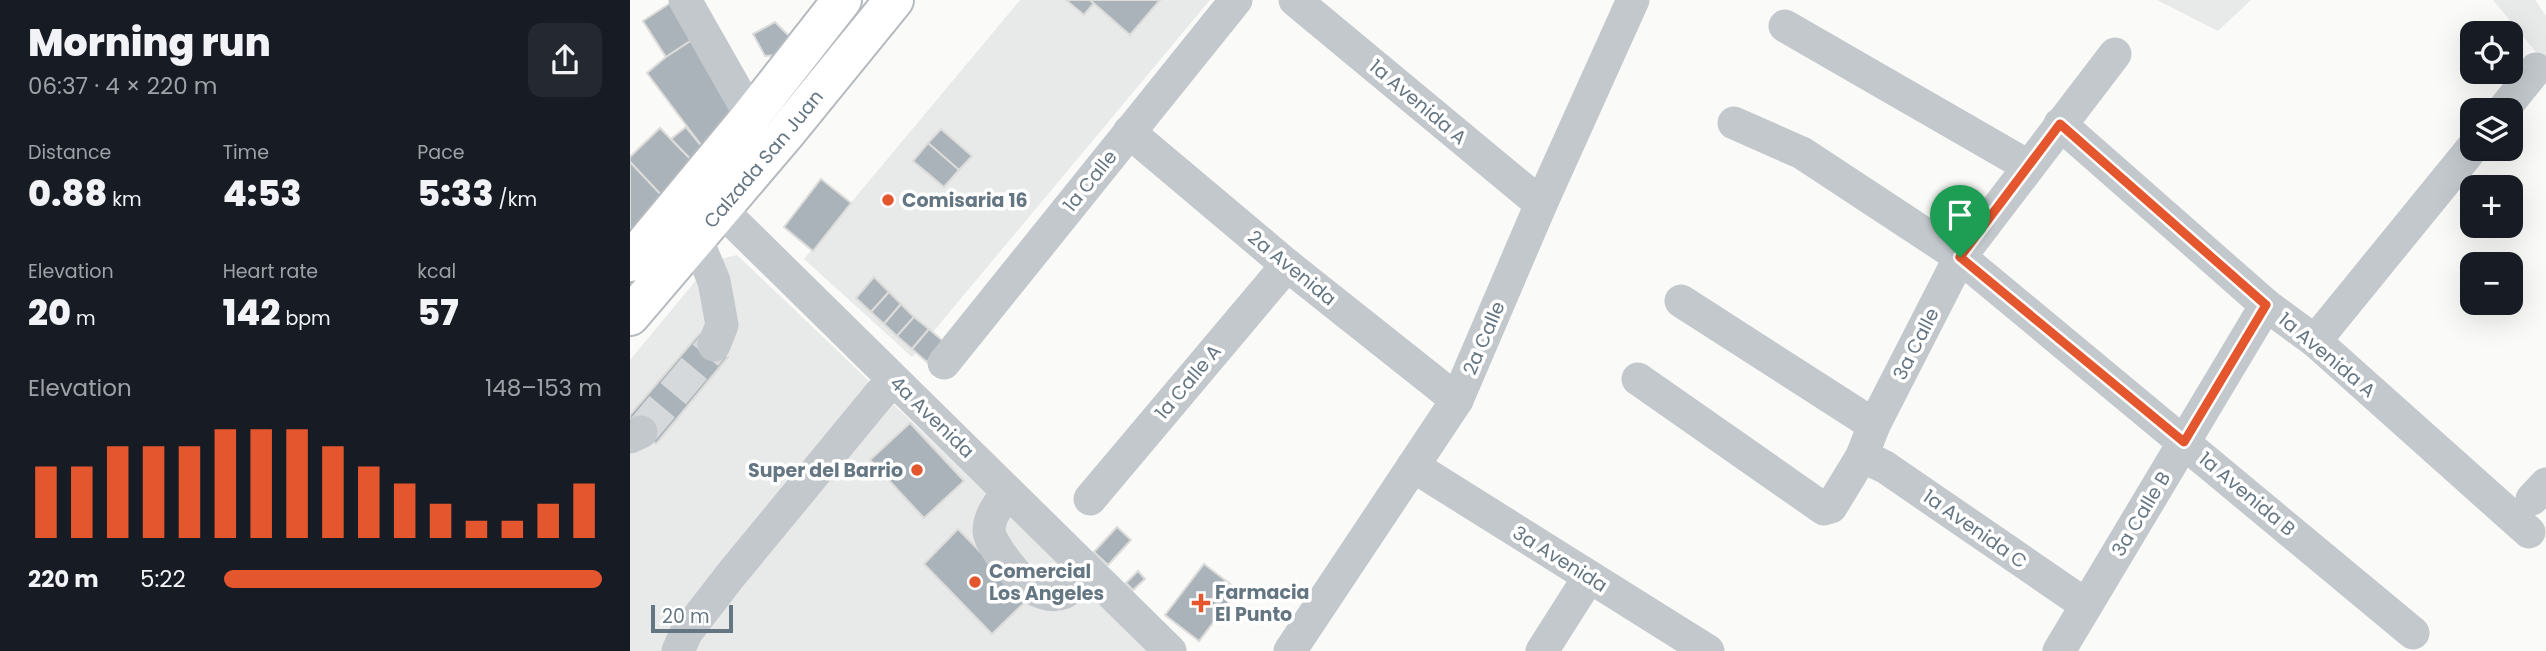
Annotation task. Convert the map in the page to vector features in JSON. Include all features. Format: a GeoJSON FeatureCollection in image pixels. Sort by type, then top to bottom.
{"type":"FeatureCollection","features":[{"type":"Feature","properties":{"kind":"main road","name":"Calzada San Juan"},"geometry":{"type":"LineString","coordinates":[[630,316],[696,238],[707,196],[751,116],[842,0]]}},
{"type":"Feature","properties":{"kind":"main road","name":"Calzada San Juan"},"geometry":{"type":"LineString","coordinates":[[630,262],[785,134],[894,0]]}},
{"type":"Feature","properties":{"kind":"main road"},"geometry":{"type":"LineString","coordinates":[[785,134],[790,107],[797,91],[798,54]]}},
{"type":"Feature","properties":{"kind":"street"},"geometry":{"type":"LineString","coordinates":[[685,0],[751,116]]}},
{"type":"Feature","properties":{"kind":"street","name":"1a Calle"},"geometry":{"type":"LineString","coordinates":[[944,363],[1236,0]]}},
{"type":"Feature","properties":{"kind":"street","name":"1a Avenida A"},"geometry":{"type":"LineString","coordinates":[[1295,0],[1541,204]]}},
{"type":"Feature","properties":{"kind":"street","name":"2a Calle"},"geometry":{"type":"LineString","coordinates":[[1290,651],[1457,400],[1633,0]]}},
{"type":"Feature","properties":{"kind":"street"},"geometry":{"type":"LineString","coordinates":[[1785,26],[2028,166]]}},
{"type":"Feature","properties":{"kind":"street","name":"3a Calle"},"geometry":{"type":"LineString","coordinates":[[1638,379],[1824,509],[1831,507],[1862,456],[1874,425],[1960,257],[2115,54]]}},
{"type":"Feature","properties":{"kind":"street"},"geometry":{"type":"LineString","coordinates":[[2513,98],[2536,69]]}},
{"type":"Feature","properties":{"kind":"street","name":"1a Avenida B"},"geometry":{"type":"LineString","coordinates":[[1734,122],[1802,153],[1960,257],[2413,633]]}},
{"type":"Feature","properties":{"kind":"street","name":"1a Avenida A"},"geometry":{"type":"LineString","coordinates":[[2060,124],[2266,305],[2315,341],[2529,532]]}},
{"type":"Feature","properties":{"kind":"street","name":"2a Avenida"},"geometry":{"type":"LineString","coordinates":[[1129,132],[1287,265],[1457,400]]}},
{"type":"Feature","properties":{"kind":"street"},"geometry":{"type":"LineString","coordinates":[[2315,341],[2462,161]]}},
{"type":"Feature","properties":{"kind":"street","name":"4a Avenida"},"geometry":{"type":"LineString","coordinates":[[707,196],[1089,572],[1155,646]]}},
{"type":"Feature","properties":{"kind":"street"},"geometry":{"type":"LineString","coordinates":[[696,238],[714,281],[722,325],[714,345]]}},
{"type":"Feature","properties":{"kind":"street","name":"1a Calle A"},"geometry":{"type":"LineString","coordinates":[[1090,499],[1287,265]]}},
{"type":"Feature","properties":{"kind":"street"},"geometry":{"type":"LineString","coordinates":[[1681,301],[1874,425]]}},
{"type":"Feature","properties":{"kind":"street","name":"3a Calle B"},"geometry":{"type":"LineString","coordinates":[[2059,651],[2266,305]]}},
{"type":"Feature","properties":{"kind":"street"},"geometry":{"type":"LineString","coordinates":[[678,651],[686,633],[730,576],[880,394],[895,381]]}},
{"type":"Feature","properties":{"kind":"street","name":"1a Avenida C"},"geometry":{"type":"LineString","coordinates":[[1862,456],[1885,467],[2086,605]]}},
{"type":"Feature","properties":{"kind":"street","name":"3a Avenida"},"geometry":{"type":"LineString","coordinates":[[1413,466],[1708,651]]}},
{"type":"Feature","properties":{"kind":"street"},"geometry":{"type":"LineString","coordinates":[[1008,492],[994,511],[989,532],[993,545],[1029,587],[1052,595],[1064,593],[1089,572]]}},
{"type":"Feature","properties":{"kind":"street"},"geometry":{"type":"LineString","coordinates":[[1542,651],[1589,577]]}},
{"type":"Feature","properties":{"kind":"shaded area"},"geometry":{"type":"Polygon","coordinates":[[[1020,0],[1210,0],[912,357],[804,259],[1020,0]]]}},
{"type":"Feature","properties":{"kind":"shaded area"},"geometry":{"type":"Polygon","coordinates":[[[2157,0],[2251,0],[2218,31],[2157,0]]]}},
{"type":"Feature","properties":{"kind":"shaded area"},"geometry":{"type":"Polygon","coordinates":[[[2493,0],[2535,0],[2546,16],[2546,64],[2523,36],[2523,21],[2510,21],[2493,0]]]}},
{"type":"Feature","properties":{"kind":"shaded area"},"geometry":{"type":"Polygon","coordinates":[[[737,255],[1152,651],[630,651],[630,360],[712,261],[737,255]]]}},
{"type":"Feature","properties":{"kind":"building"},"geometry":{"type":"Polygon","coordinates":[[[675,0],[698,36],[666,57],[643,21],[675,0]]]}},
{"type":"Feature","properties":{"kind":"building"},"geometry":{"type":"Polygon","coordinates":[[[1066,0],[1090,0],[1094,3],[1084,15],[1066,0]]]}},
{"type":"Feature","properties":{"kind":"building"},"geometry":{"type":"Polygon","coordinates":[[[1090,0],[1160,0],[1130,35],[1090,0]]]}},
{"type":"Feature","properties":{"kind":"building"},"geometry":{"type":"Polygon","coordinates":[[[775,22],[793,40],[779,55],[765,56],[753,34],[775,22]]]}},
{"type":"Feature","properties":{"kind":"building"},"geometry":{"type":"Polygon","coordinates":[[[698,36],[735,111],[707,153],[647,73],[698,36]]]}},
{"type":"Feature","properties":{"kind":"building"},"geometry":{"type":"Polygon","coordinates":[[[686,127],[707,153],[696,165],[671,139],[686,127]]]}},
{"type":"Feature","properties":{"kind":"building"},"geometry":{"type":"Polygon","coordinates":[[[660,128],[696,165],[663,197],[630,162],[630,157],[660,128]]]}},
{"type":"Feature","properties":{"kind":"building"},"geometry":{"type":"Polygon","coordinates":[[[941,129],[972,156],[959,170],[928,143],[941,129]]]}},
{"type":"Feature","properties":{"kind":"building"},"geometry":{"type":"Polygon","coordinates":[[[928,143],[959,170],[944,187],[913,161],[928,143]]]}},
{"type":"Feature","properties":{"kind":"building"},"geometry":{"type":"Polygon","coordinates":[[[630,162],[663,197],[630,232],[630,162]]]}},
{"type":"Feature","properties":{"kind":"building"},"geometry":{"type":"Polygon","coordinates":[[[821,179],[851,203],[813,251],[784,227],[821,179]]]}},
{"type":"Feature","properties":{"kind":"building"},"geometry":{"type":"Polygon","coordinates":[[[874,277],[889,292],[871,312],[856,298],[874,277]]]}},
{"type":"Feature","properties":{"kind":"building"},"geometry":{"type":"Polygon","coordinates":[[[889,292],[901,304],[884,324],[871,312],[889,292]]]}},
{"type":"Feature","properties":{"kind":"building"},"geometry":{"type":"Polygon","coordinates":[[[901,304],[914,317],[897,336],[884,324],[901,304]]]}},
{"type":"Feature","properties":{"kind":"building"},"geometry":{"type":"Polygon","coordinates":[[[914,317],[929,329],[912,349],[897,336],[914,317]]]}},
{"type":"Feature","properties":{"kind":"building"},"geometry":{"type":"Polygon","coordinates":[[[929,329],[944,342],[927,362],[912,349],[929,329]]]}},
{"type":"Feature","properties":{"kind":"building"},"geometry":{"type":"Polygon","coordinates":[[[700,333],[728,357],[656,444],[630,423],[630,415],[700,333]]]}},
{"type":"Feature","properties":{"kind":"building","name":"Super del Barrio"},"geometry":{"type":"Polygon","coordinates":[[[910,423],[964,481],[924,518],[870,460],[910,423]]]}},
{"type":"Feature","properties":{"kind":"building"},"geometry":{"type":"Polygon","coordinates":[[[1117,527],[1131,540],[1108,565],[1094,552],[1117,527]]]}},
{"type":"Feature","properties":{"kind":"building","name":"Comercial Los Angeles"},"geometry":{"type":"Polygon","coordinates":[[[958,529],[1027,600],[992,634],[924,564],[958,529]]]}},
{"type":"Feature","properties":{"kind":"building","name":"Farmacia El Punto"},"geometry":{"type":"Polygon","coordinates":[[[1204,564],[1238,590],[1199,641],[1165,615],[1204,564]]]}},
{"type":"Feature","properties":{"kind":"building"},"geometry":{"type":"Polygon","coordinates":[[[1138,571],[1145,579],[1133,590],[1126,583],[1138,571]]]}},
{"type":"Feature","properties":{"kind":"tunnel"},"geometry":{"type":"LineString","coordinates":[[641,432],[714,345]]}},
{"type":"Feature","properties":{"kind":"place","name":"Comisaria 16"},"geometry":{"type":"Point","coordinates":[888,200]}},
{"type":"Feature","properties":{"kind":"place","name":"Super del Barrio"},"geometry":{"type":"Point","coordinates":[917,470]}},
{"type":"Feature","properties":{"kind":"place","name":"Comercial Los Angeles"},"geometry":{"type":"Point","coordinates":[975,582]}},
{"type":"Feature","properties":{"kind":"place","name":"Farmacia El Punto"},"geometry":{"type":"Point","coordinates":[1201,603]}},
{"type":"Feature","properties":{"kind":"route"},"geometry":{"type":"LineString","coordinates":[[2060,124],[2266,305],[2184,442],[1960,257],[2060,124]]}}]}
